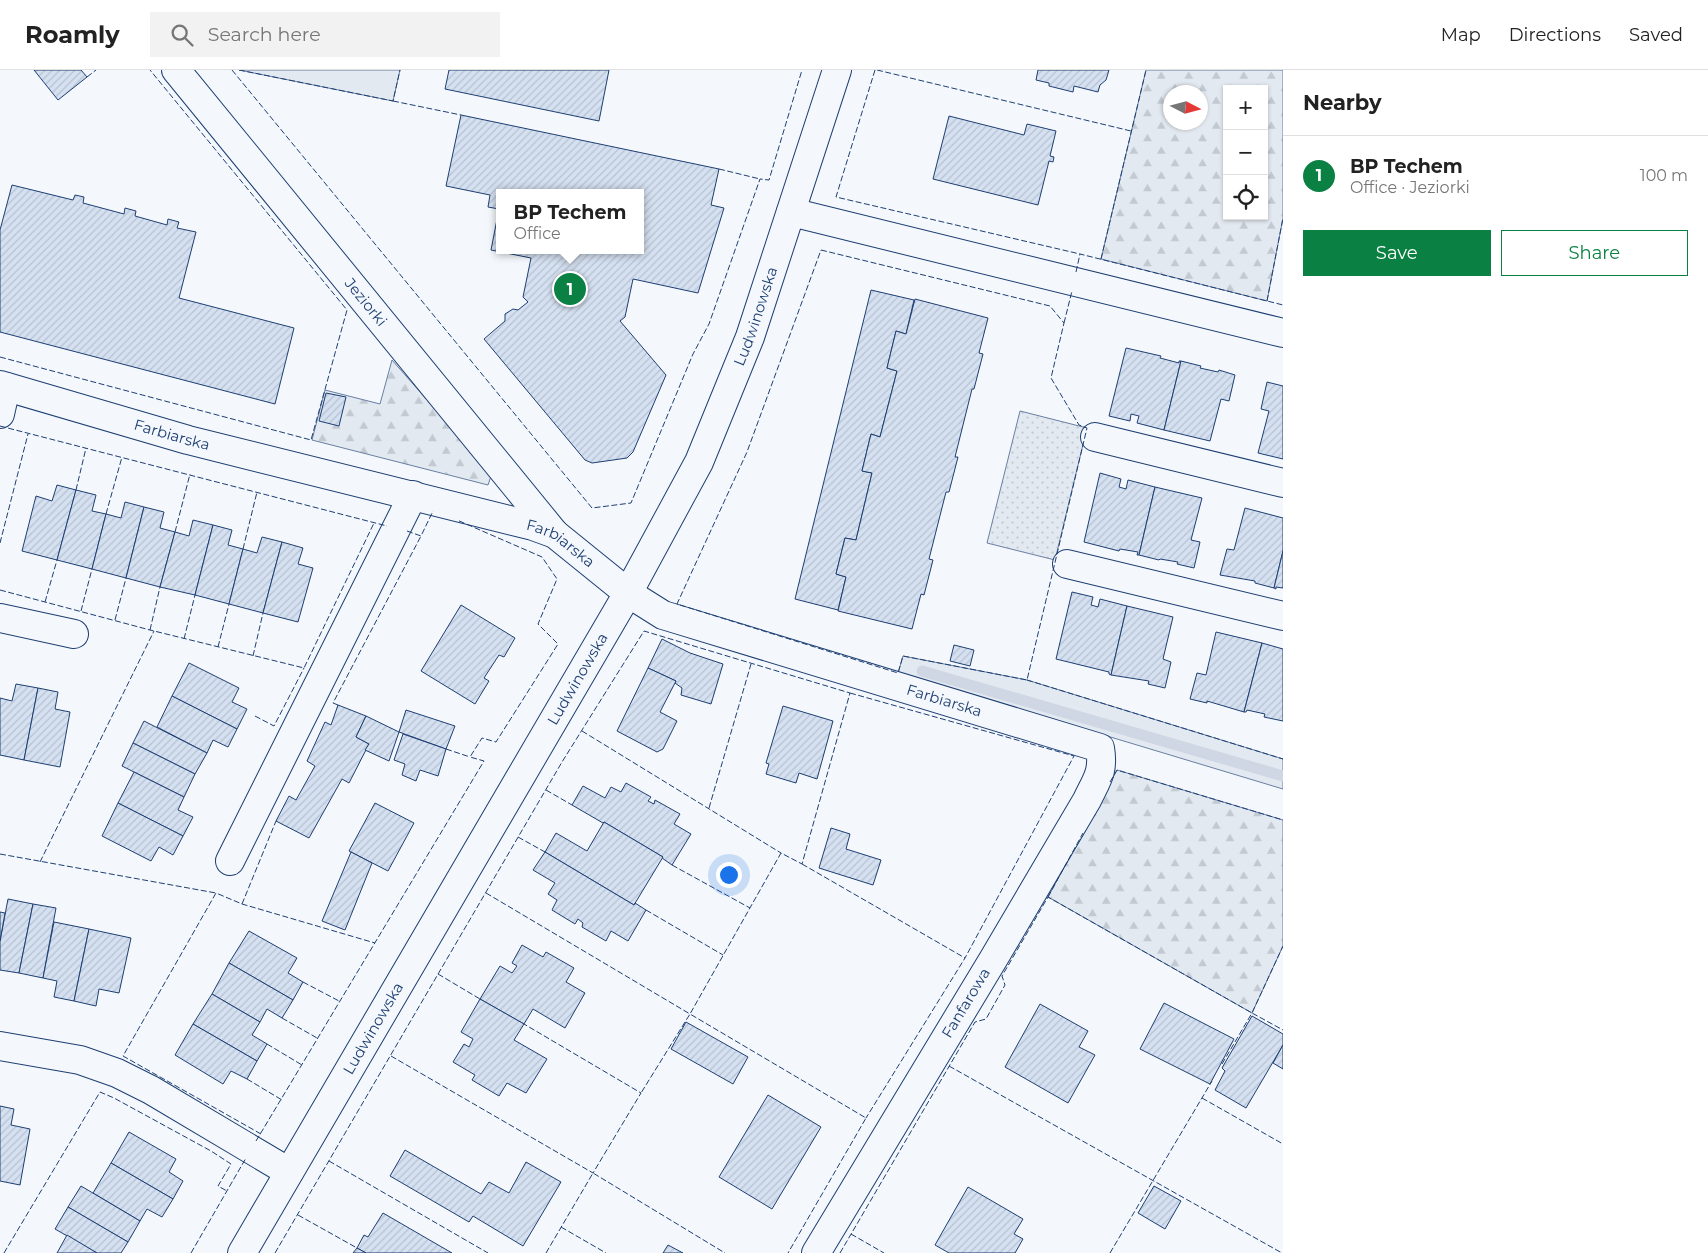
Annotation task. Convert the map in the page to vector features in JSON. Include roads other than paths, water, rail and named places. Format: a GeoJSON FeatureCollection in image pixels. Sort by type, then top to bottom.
{"type":"FeatureCollection","features":[{"type":"Feature","properties":{"kind":"street","name":"Jeziorki"},"geometry":{"type":"LineString","coordinates":[[176,70],[555,534]]}},
{"type":"Feature","properties":{"kind":"street","name":"Ludwinowska"},"geometry":{"type":"LineString","coordinates":[[242,1253],[628,593],[699,462],[750,337],[837,70]]}},
{"type":"Feature","properties":{"kind":"street"},"geometry":{"type":"LineString","coordinates":[[790,212],[1283,333]]}},
{"type":"Feature","properties":{"kind":"street","name":"Farbiarska"},"geometry":{"type":"LineString","coordinates":[[3,386],[188,440],[533,526],[555,534],[628,593],[663,615],[1100,748]]}},
{"type":"Feature","properties":{"kind":"street"},"geometry":{"type":"LineString","coordinates":[[0,414],[3,386]]}},
{"type":"Feature","properties":{"kind":"street"},"geometry":{"type":"LineString","coordinates":[[1095,437],[1283,483]]}},
{"type":"Feature","properties":{"kind":"street"},"geometry":{"type":"LineString","coordinates":[[230,861],[413,495]]}},
{"type":"Feature","properties":{"kind":"street"},"geometry":{"type":"LineString","coordinates":[[1068,564],[1283,616]]}},
{"type":"Feature","properties":{"kind":"street"},"geometry":{"type":"LineString","coordinates":[[0,618],[74,634]]}},
{"type":"Feature","properties":{"kind":"street","name":"Fanfarowa"},"geometry":{"type":"LineString","coordinates":[[816,1253],[1087,800],[1098,778],[1102,764],[1100,748]]}},
{"type":"Feature","properties":{"kind":"street"},"geometry":{"type":"LineString","coordinates":[[0,1046],[80,1060],[117,1073],[151,1090],[289,1172]]}},
{"type":"Feature","properties":{"kind":"waterway"},"geometry":{"type":"LineString","coordinates":[[922,671],[1283,776]]}},
{"type":"Feature","properties":{"kind":"place","name":"BP Techem"},"geometry":{"type":"Point","coordinates":[570,289]}}]}
